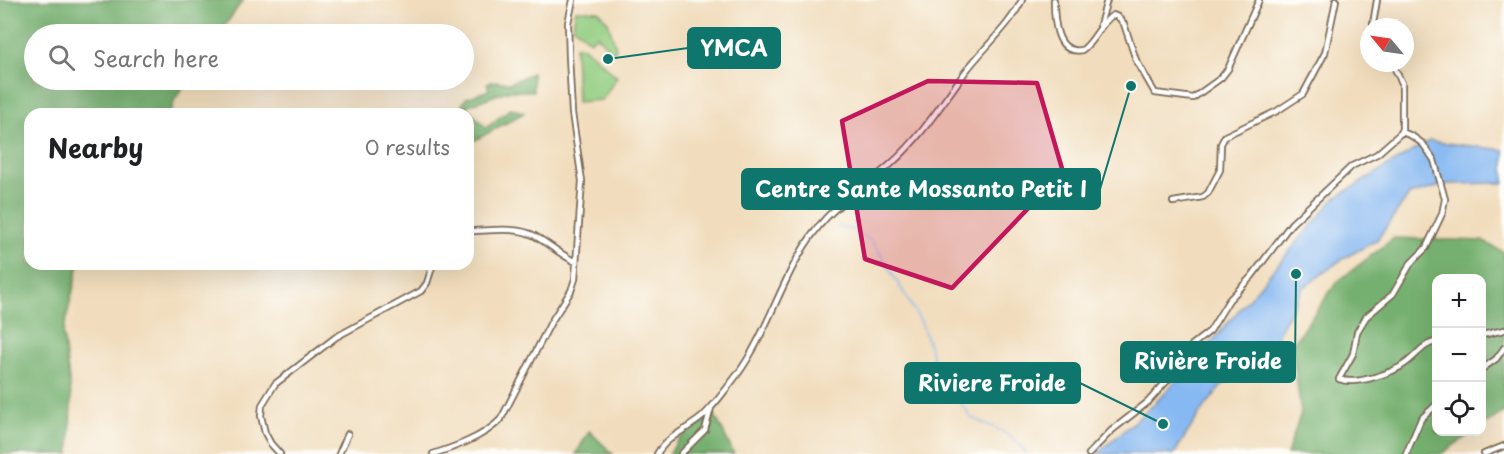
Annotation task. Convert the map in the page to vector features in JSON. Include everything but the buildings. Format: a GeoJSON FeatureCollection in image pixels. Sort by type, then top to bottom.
{"type":"FeatureCollection","features":[{"type":"Feature","properties":{"kind":"street"},"geometry":{"type":"LineString","coordinates":[[433,454],[483,433],[494,427],[501,419],[551,322],[571,291],[575,279],[582,181],[572,113],[569,56],[568,23],[573,0]]}},
{"type":"Feature","properties":{"kind":"street"},"geometry":{"type":"LineString","coordinates":[[657,454],[680,431],[701,418],[751,356],[800,252],[813,234],[841,203],[910,146],[931,121],[966,71],[1001,31],[1022,0]]}},
{"type":"Feature","properties":{"kind":"street"},"geometry":{"type":"LineString","coordinates":[[1054,0],[1054,24],[1063,43],[1069,49],[1077,51],[1089,46],[1098,30],[1113,15],[1124,24],[1137,60],[1155,93],[1193,98],[1221,78],[1228,69],[1259,0]]}},
{"type":"Feature","properties":{"kind":"street"},"geometry":{"type":"LineString","coordinates":[[1098,30],[1107,0]]}},
{"type":"Feature","properties":{"kind":"street"},"geometry":{"type":"LineString","coordinates":[[1173,202],[1196,199],[1208,193],[1220,170],[1221,144],[1225,136],[1277,111],[1303,94],[1325,53],[1336,0]]}},
{"type":"Feature","properties":{"kind":"street"},"geometry":{"type":"LineString","coordinates":[[1374,18],[1377,0]]}},
{"type":"Feature","properties":{"kind":"street"},"geometry":{"type":"LineString","coordinates":[[1089,454],[1111,431],[1148,402],[1182,363],[1192,345],[1210,331],[1229,300],[1252,276],[1291,224],[1352,166],[1377,154],[1402,132],[1402,83],[1396,72]]}},
{"type":"Feature","properties":{"kind":"street"},"geometry":{"type":"LineString","coordinates":[[1402,132],[1423,144],[1434,160],[1445,199],[1442,214],[1426,248],[1411,263],[1393,294],[1366,317],[1357,332],[1353,354],[1339,379],[1355,381],[1381,375],[1405,364],[1432,343]]}},
{"type":"Feature","properties":{"kind":"street"},"geometry":{"type":"LineString","coordinates":[[474,231],[515,231],[533,235],[561,255],[576,262]]}},
{"type":"Feature","properties":{"kind":"street"},"geometry":{"type":"LineString","coordinates":[[280,454],[265,433],[261,416],[262,405],[275,384],[336,337],[421,291],[427,283],[431,270]]}},
{"type":"Feature","properties":{"kind":"street"},"geometry":{"type":"LineString","coordinates":[[1486,334],[1504,330]]}},
{"type":"Feature","properties":{"kind":"street"},"geometry":{"type":"LineString","coordinates":[[1486,366],[1496,359],[1504,348]]}},
{"type":"Feature","properties":{"kind":"street"},"geometry":{"type":"LineString","coordinates":[[681,454],[705,430],[711,407]]}},
{"type":"Feature","properties":{"kind":"street"},"geometry":{"type":"LineString","coordinates":[[1406,454],[1421,419],[1432,409]]}},
{"type":"Feature","properties":{"kind":"street"},"geometry":{"type":"LineString","coordinates":[[339,454],[348,434]]}},
{"type":"Feature","properties":{"kind":"street"},"geometry":{"type":"LineString","coordinates":[[1485,454],[1504,446]]}},
{"type":"Feature","properties":{"kind":"highlighted area"},"geometry":{"type":"Polygon","coordinates":[[[928,81],[1037,83],[1063,172],[952,288],[865,259],[842,121],[928,81]]]}},
{"type":"Feature","properties":{"kind":"green space"},"geometry":{"type":"Polygon","coordinates":[[[0,0],[243,0],[226,24],[24,24],[24,90],[181,90],[172,108],[24,108],[24,270],[78,270],[63,333],[71,396],[70,454],[0,454],[0,0]]]}},
{"type":"Feature","properties":{"kind":"green space"},"geometry":{"type":"Polygon","coordinates":[[[576,10],[599,11],[608,22],[616,48],[612,53],[597,35],[590,41],[573,26],[576,10]]]}},
{"type":"Feature","properties":{"kind":"green space"},"geometry":{"type":"Polygon","coordinates":[[[575,47],[584,47],[617,77],[602,100],[577,102],[575,47]]]}},
{"type":"Feature","properties":{"kind":"green space"},"geometry":{"type":"Polygon","coordinates":[[[532,73],[533,91],[507,91],[466,106],[468,108],[460,108],[466,98],[489,90],[487,83],[496,81],[510,83],[532,73]]]}},
{"type":"Feature","properties":{"kind":"green space"},"geometry":{"type":"Polygon","coordinates":[[[511,108],[524,113],[474,141],[474,115],[486,128],[511,108]]]}},
{"type":"Feature","properties":{"kind":"green space"},"geometry":{"type":"Polygon","coordinates":[[[1394,238],[1482,241],[1504,252],[1504,412],[1486,423],[1486,274],[1432,274],[1432,436],[1467,436],[1441,454],[1287,454],[1301,413],[1292,345],[1337,282],[1394,238]]]}},
{"type":"Feature","properties":{"kind":"green space"},"geometry":{"type":"Polygon","coordinates":[[[714,413],[734,454],[669,454],[679,439],[714,413]]]}},
{"type":"Feature","properties":{"kind":"green space"},"geometry":{"type":"Polygon","coordinates":[[[589,431],[613,454],[576,454],[589,431]]]}},
{"type":"Feature","properties":{"kind":"water"},"geometry":{"type":"Polygon","coordinates":[[[1429,141],[1504,150],[1504,183],[1448,184],[1409,195],[1377,240],[1341,260],[1303,288],[1261,365],[1223,384],[1200,413],[1174,454],[1097,454],[1150,408],[1192,365],[1335,198],[1429,141]]]}},
{"type":"Feature","properties":{"kind":"waterway"},"geometry":{"type":"LineString","coordinates":[[838,226],[856,231],[871,241],[882,256],[921,322],[935,363],[971,418],[1000,430],[1018,442],[1026,454]]}},
{"type":"Feature","properties":{"kind":"place","name":"YMCA"},"geometry":{"type":"Point","coordinates":[608,59]}},
{"type":"Feature","properties":{"kind":"place","name":"Centre Sante Mossanto Petit I"},"geometry":{"type":"Point","coordinates":[1131,86]}},
{"type":"Feature","properties":{"kind":"place","name":"Rivière Froide"},"geometry":{"type":"Point","coordinates":[1296,274]}},
{"type":"Feature","properties":{"kind":"place","name":"Riviere Froide"},"geometry":{"type":"Point","coordinates":[1163,424]}}]}
